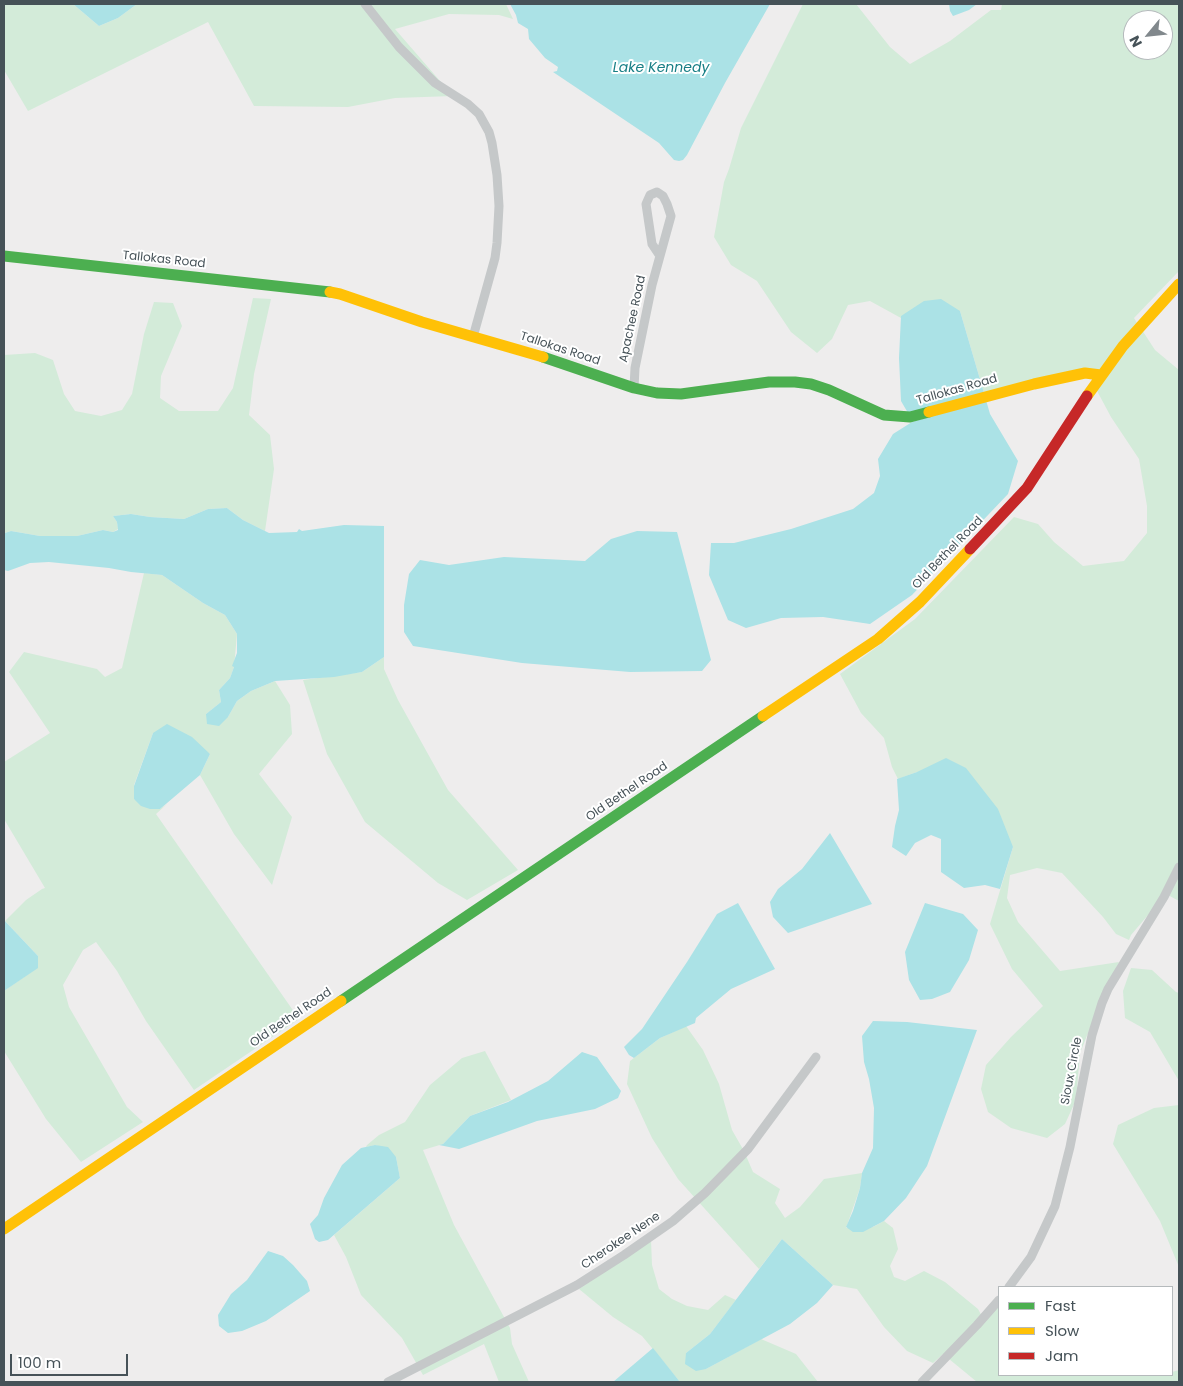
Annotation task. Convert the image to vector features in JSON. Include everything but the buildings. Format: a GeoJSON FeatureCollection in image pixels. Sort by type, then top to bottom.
{"type":"FeatureCollection","features":[{"type":"Feature","properties":{"kind":"street"},"geometry":{"type":"LineString","coordinates":[[365,4],[400,47],[435,84],[468,104],[479,114],[489,132],[497,174],[499,206],[497,243],[495,258],[473,337]]}},
{"type":"Feature","properties":{"kind":"street","name":"Apachee Road"},"geometry":{"type":"LineString","coordinates":[[634,388],[637,359],[671,216],[663,196],[657,192],[650,194],[646,204],[652,244],[660,256]]}},
{"type":"Feature","properties":{"kind":"street","name":"Tallokas Road"},"geometry":{"type":"LineString","coordinates":[[4,256],[340,294],[422,322],[552,360],[634,388],[657,393],[674,394],[769,382],[804,383],[829,390],[884,415],[910,417],[1034,384],[1085,373],[1101,374]]}},
{"type":"Feature","properties":{"kind":"street","name":"Old Bethel Road"},"geometry":{"type":"LineString","coordinates":[[4,1229],[878,639],[920,602],[1027,488],[1101,374],[1133,333],[1179,284]]}},
{"type":"Feature","properties":{"kind":"street","name":"Sioux Circle"},"geometry":{"type":"LineString","coordinates":[[1010,1286],[1031,1257],[1055,1206],[1070,1147],[1092,1035],[1102,1003],[1108,989],[1164,897],[1179,867]]}},
{"type":"Feature","properties":{"kind":"street","name":"Cherokee Nene"},"geometry":{"type":"LineString","coordinates":[[388,1382],[577,1285],[673,1221],[705,1193],[748,1149],[816,1056]]}},
{"type":"Feature","properties":{"kind":"street"},"geometry":{"type":"LineString","coordinates":[[922,1382],[998,1301]]}},
{"type":"Feature","properties":{"kind":"green space"},"geometry":{"type":"Polygon","coordinates":[[[4,4],[73,4],[99,26],[118,18],[137,4],[506,4],[513,19],[499,15],[449,14],[395,29],[453,96],[395,98],[348,107],[254,106],[208,22],[28,111],[4,70],[4,4]]]}},
{"type":"Feature","properties":{"kind":"green space"},"geometry":{"type":"Polygon","coordinates":[[[803,4],[856,4],[890,47],[910,64],[950,41],[991,10],[1001,10],[1002,4],[1179,4],[1179,271],[1134,318],[1137,323],[1099,370],[984,393],[960,311],[901,316],[901,318],[870,301],[848,305],[832,339],[817,353],[791,332],[757,281],[731,265],[714,237],[724,182],[741,128],[803,4]]]}},
{"type":"Feature","properties":{"kind":"green space"},"geometry":{"type":"Polygon","coordinates":[[[253,298],[271,299],[254,374],[249,415],[270,435],[274,469],[265,531],[243,520],[227,508],[208,509],[184,519],[131,514],[113,516],[117,522],[118,529],[113,532],[103,530],[77,536],[40,536],[11,531],[5,533],[4,355],[35,353],[53,360],[64,394],[75,411],[101,416],[122,410],[132,394],[144,334],[154,302],[173,303],[182,326],[161,376],[160,398],[179,411],[218,411],[233,388],[253,298]]]}},
{"type":"Feature","properties":{"kind":"green space"},"geometry":{"type":"Polygon","coordinates":[[[1142,330],[1155,350],[1179,370],[1179,901],[1166,894],[1131,935],[1129,940],[1116,934],[1103,917],[1062,873],[1037,868],[1010,875],[1007,898],[1018,922],[1060,971],[1119,962],[1080,1053],[1076,1100],[1065,1124],[1047,1138],[1011,1128],[988,1112],[981,1089],[986,1065],[1043,1006],[1012,969],[990,924],[1013,847],[917,772],[898,779],[892,767],[884,738],[861,713],[840,674],[915,619],[1014,517],[1038,524],[1054,542],[1083,566],[1124,561],[1147,533],[1147,506],[1139,459],[1111,417],[1096,389],[1142,330]]]}},
{"type":"Feature","properties":{"kind":"green space"},"geometry":{"type":"Polygon","coordinates":[[[144,573],[162,575],[203,603],[225,615],[237,634],[234,667],[230,678],[219,690],[221,702],[206,714],[228,717],[237,701],[251,691],[275,681],[290,705],[292,734],[259,774],[292,817],[272,885],[234,834],[200,775],[210,754],[153,733],[134,785],[134,799],[160,809],[167,804],[156,814],[299,1019],[194,1090],[146,1021],[117,971],[96,942],[83,950],[63,985],[69,1007],[127,1107],[143,1122],[81,1162],[46,1119],[4,1051],[4,991],[38,967],[38,956],[5,921],[26,900],[45,888],[4,819],[4,762],[50,733],[9,672],[24,652],[97,669],[105,677],[122,668],[144,573]]]}},
{"type":"Feature","properties":{"kind":"green space"},"geometry":{"type":"Polygon","coordinates":[[[384,657],[384,669],[398,700],[448,790],[518,870],[467,900],[438,883],[365,822],[327,754],[303,680],[362,672],[384,657]]]}},
{"type":"Feature","properties":{"kind":"green space"},"geometry":{"type":"Polygon","coordinates":[[[1131,968],[1152,970],[1179,993],[1179,1081],[1150,1032],[1125,1018],[1123,991],[1131,968]]]}},
{"type":"Feature","properties":{"kind":"green space"},"geometry":{"type":"Polygon","coordinates":[[[686,1026],[703,1050],[719,1084],[732,1130],[753,1172],[780,1189],[775,1203],[785,1218],[800,1207],[824,1179],[862,1173],[860,1188],[846,1228],[873,1227],[884,1221],[893,1228],[898,1249],[890,1266],[894,1277],[905,1281],[924,1271],[945,1282],[978,1309],[984,1320],[998,1303],[998,1376],[1173,1376],[1173,1372],[1179,1370],[1179,1382],[977,1382],[943,1354],[933,1363],[907,1351],[884,1327],[857,1289],[833,1285],[782,1239],[759,1269],[678,1179],[652,1138],[627,1084],[630,1061],[660,1038],[686,1026]]]}},
{"type":"Feature","properties":{"kind":"green space"},"geometry":{"type":"Polygon","coordinates":[[[485,1051],[511,1100],[470,1116],[443,1144],[423,1150],[454,1225],[510,1328],[512,1344],[529,1382],[499,1382],[484,1344],[423,1375],[402,1338],[361,1295],[346,1257],[334,1235],[400,1178],[396,1157],[376,1145],[366,1147],[367,1145],[379,1135],[405,1122],[430,1085],[462,1058],[485,1051]]]}},
{"type":"Feature","properties":{"kind":"green space"},"geometry":{"type":"Polygon","coordinates":[[[1179,1105],[1179,1267],[1160,1221],[1113,1144],[1118,1125],[1154,1108],[1179,1105]]]}},
{"type":"Feature","properties":{"kind":"green space"},"geometry":{"type":"Polygon","coordinates":[[[651,1240],[652,1265],[659,1289],[672,1299],[687,1306],[708,1310],[725,1295],[736,1300],[710,1334],[686,1353],[706,1369],[761,1339],[796,1354],[818,1382],[680,1382],[642,1336],[613,1317],[579,1289],[651,1240]]]}},
{"type":"Feature","properties":{"kind":"water"},"geometry":{"type":"Polygon","coordinates":[[[73,4],[137,4],[118,18],[99,26],[73,4]]]}},
{"type":"Feature","properties":{"kind":"water","name":"Lake Kennedy"},"geometry":{"type":"Polygon","coordinates":[[[510,4],[770,4],[687,155],[683,160],[679,161],[674,160],[659,143],[553,72],[557,71],[558,67],[545,58],[529,39],[528,29],[518,23],[510,4]]]}},
{"type":"Feature","properties":{"kind":"water"},"geometry":{"type":"Polygon","coordinates":[[[949,4],[977,4],[969,10],[953,16],[949,4]]]}},
{"type":"Feature","properties":{"kind":"water"},"geometry":{"type":"Polygon","coordinates":[[[941,299],[960,311],[984,393],[908,413],[901,401],[899,358],[901,316],[924,301],[941,299]]]}},
{"type":"Feature","properties":{"kind":"water"},"geometry":{"type":"Polygon","coordinates":[[[986,400],[990,414],[1018,461],[1008,494],[912,595],[870,624],[823,617],[781,618],[746,628],[728,620],[709,575],[711,543],[734,543],[791,529],[853,509],[874,493],[880,476],[878,459],[893,434],[912,422],[986,400]]]}},
{"type":"Feature","properties":{"kind":"water"},"geometry":{"type":"Polygon","coordinates":[[[227,508],[243,520],[269,533],[297,532],[299,529],[302,531],[344,525],[384,526],[384,657],[362,672],[334,677],[275,681],[251,691],[237,701],[228,717],[219,726],[207,724],[206,714],[221,702],[219,690],[230,678],[237,653],[237,634],[225,615],[203,603],[162,575],[49,562],[30,563],[8,571],[4,570],[4,530],[5,533],[11,531],[40,536],[77,536],[103,530],[113,532],[118,530],[117,522],[113,516],[131,514],[184,519],[208,509],[227,508]]]}},
{"type":"Feature","properties":{"kind":"water"},"geometry":{"type":"Polygon","coordinates":[[[637,531],[677,532],[711,660],[702,671],[630,672],[522,663],[413,646],[404,632],[404,605],[409,574],[420,560],[449,565],[504,557],[585,561],[611,539],[637,531]]]}},
{"type":"Feature","properties":{"kind":"water"},"geometry":{"type":"Polygon","coordinates":[[[167,724],[192,737],[210,754],[200,775],[160,809],[150,809],[141,806],[134,799],[134,786],[153,733],[167,724]]]}},
{"type":"Feature","properties":{"kind":"water"},"geometry":{"type":"Polygon","coordinates":[[[946,758],[966,768],[998,809],[1013,847],[1000,889],[985,885],[964,888],[941,872],[941,839],[931,835],[915,843],[906,856],[892,847],[899,810],[897,779],[946,758]]]}},
{"type":"Feature","properties":{"kind":"water"},"geometry":{"type":"Polygon","coordinates":[[[830,833],[872,904],[788,933],[773,917],[770,902],[778,889],[802,869],[830,833]]]}},
{"type":"Feature","properties":{"kind":"water"},"geometry":{"type":"Polygon","coordinates":[[[738,903],[775,969],[731,989],[696,1018],[695,1023],[660,1038],[634,1058],[629,1055],[624,1047],[642,1029],[717,914],[738,903]]]}},
{"type":"Feature","properties":{"kind":"water"},"geometry":{"type":"Polygon","coordinates":[[[925,903],[963,914],[978,930],[969,960],[950,992],[932,999],[920,1000],[909,980],[905,952],[925,903]]]}},
{"type":"Feature","properties":{"kind":"water"},"geometry":{"type":"Polygon","coordinates":[[[4,920],[38,956],[38,968],[4,991],[4,920]]]}},
{"type":"Feature","properties":{"kind":"water"},"geometry":{"type":"Polygon","coordinates":[[[873,1021],[907,1022],[977,1030],[927,1166],[906,1198],[884,1221],[863,1232],[853,1232],[846,1227],[860,1188],[862,1173],[873,1148],[874,1108],[864,1062],[862,1036],[873,1021]]]}},
{"type":"Feature","properties":{"kind":"water"},"geometry":{"type":"Polygon","coordinates":[[[582,1052],[597,1057],[621,1091],[618,1098],[595,1109],[537,1121],[459,1149],[439,1145],[443,1144],[470,1116],[508,1102],[548,1081],[582,1052]]]}},
{"type":"Feature","properties":{"kind":"water"},"geometry":{"type":"Polygon","coordinates":[[[375,1145],[388,1147],[396,1157],[400,1178],[328,1240],[319,1242],[315,1239],[310,1224],[318,1215],[324,1198],[342,1165],[361,1148],[375,1145]]]}},
{"type":"Feature","properties":{"kind":"water"},"geometry":{"type":"Polygon","coordinates":[[[782,1239],[833,1285],[817,1303],[790,1324],[706,1369],[696,1371],[685,1364],[686,1353],[710,1334],[782,1239]]]}},
{"type":"Feature","properties":{"kind":"water"},"geometry":{"type":"Polygon","coordinates":[[[268,1251],[283,1256],[293,1265],[307,1281],[310,1291],[266,1321],[242,1331],[228,1333],[219,1326],[218,1315],[231,1294],[247,1280],[268,1251]]]}},
{"type":"Feature","properties":{"kind":"water"},"geometry":{"type":"Polygon","coordinates":[[[653,1348],[680,1382],[613,1382],[653,1348]]]}},
{"type":"Feature","properties":{"kind":"traffic: fast"},"geometry":{"type":"LineString","coordinates":[[4,256],[330,292]]}},
{"type":"Feature","properties":{"kind":"traffic: fast"},"geometry":{"type":"LineString","coordinates":[[543,357],[634,388],[657,393],[681,394],[769,382],[795,382],[811,384],[829,390],[884,415],[910,417],[929,412]]}},
{"type":"Feature","properties":{"kind":"traffic: fast"},"geometry":{"type":"LineString","coordinates":[[341,1001],[763,716]]}},
{"type":"Feature","properties":{"kind":"traffic: slow"},"geometry":{"type":"LineString","coordinates":[[1087,396],[1123,346],[1179,284]]}},
{"type":"Feature","properties":{"kind":"traffic: slow"},"geometry":{"type":"LineString","coordinates":[[330,292],[422,322],[543,357]]}},
{"type":"Feature","properties":{"kind":"traffic: slow"},"geometry":{"type":"LineString","coordinates":[[929,412],[1034,384],[1085,373],[1101,375]]}},
{"type":"Feature","properties":{"kind":"traffic: slow"},"geometry":{"type":"LineString","coordinates":[[763,716],[878,639],[920,602],[970,549]]}},
{"type":"Feature","properties":{"kind":"traffic: slow"},"geometry":{"type":"LineString","coordinates":[[4,1229],[341,1001]]}},
{"type":"Feature","properties":{"kind":"traffic: jam"},"geometry":{"type":"LineString","coordinates":[[970,549],[1027,488],[1087,396]]}}]}
